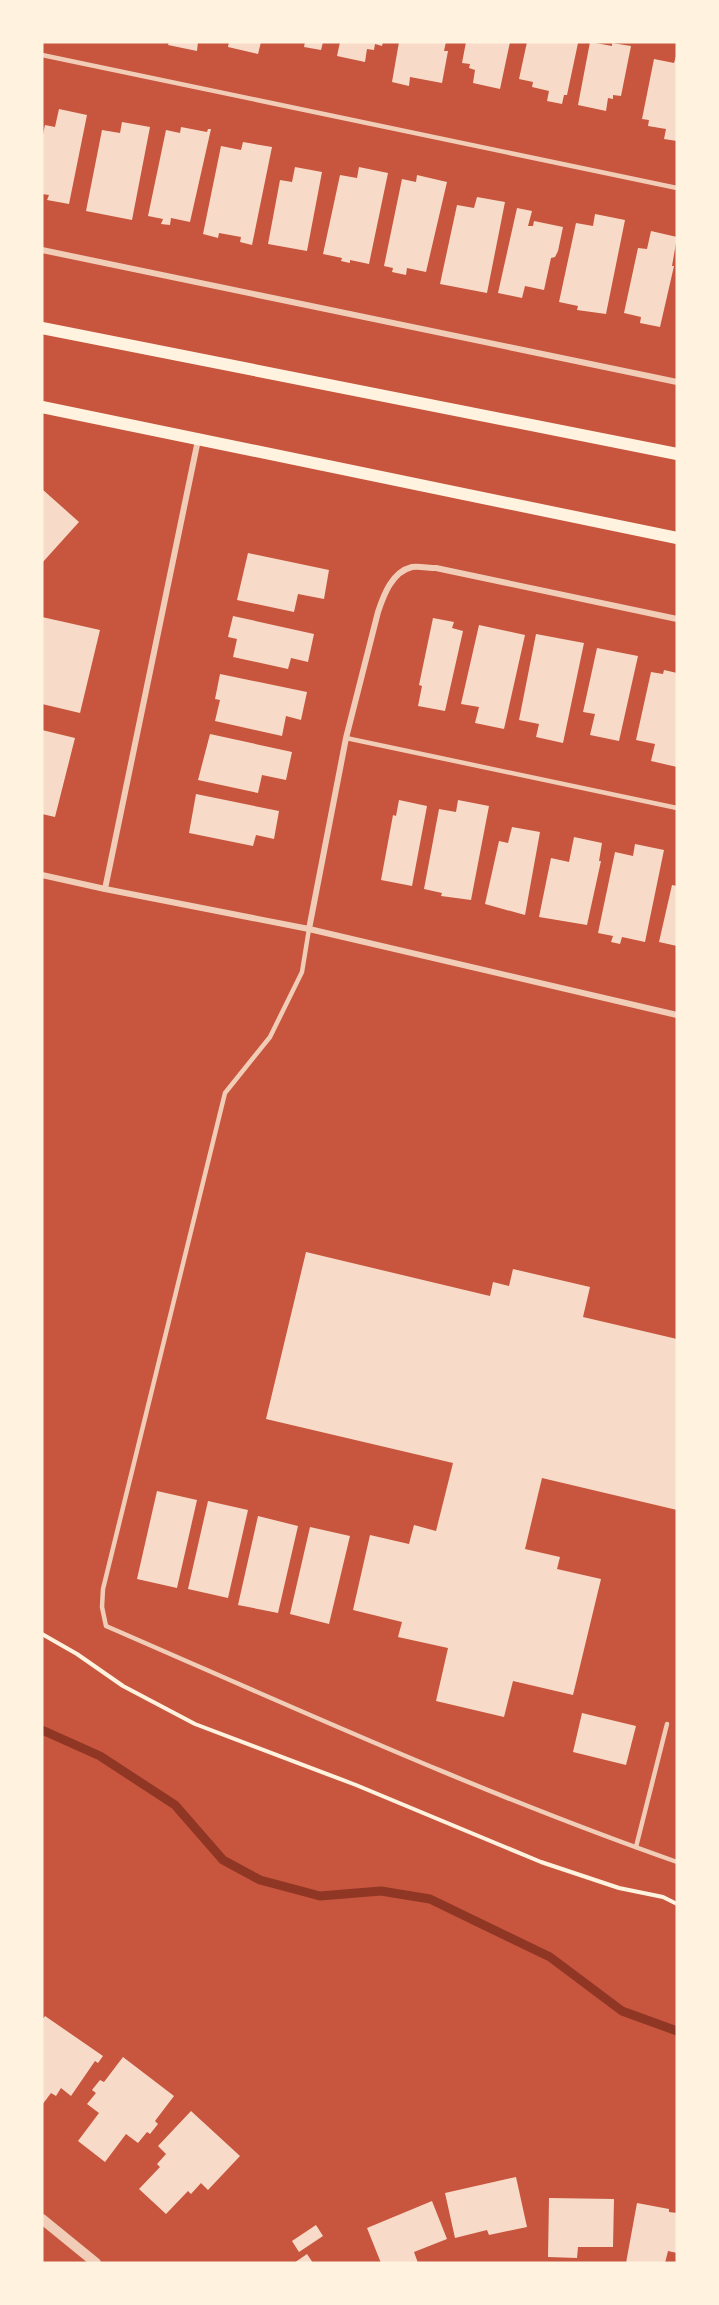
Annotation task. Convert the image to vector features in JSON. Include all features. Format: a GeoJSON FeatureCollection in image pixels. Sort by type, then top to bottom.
{"type":"FeatureCollection","features":[{"type":"Feature","properties":{"kind":"main road"},"geometry":{"type":"LineString","coordinates":[[42,328],[677,454]]}},
{"type":"Feature","properties":{"kind":"main road"},"geometry":{"type":"LineString","coordinates":[[42,407],[677,538]]}},
{"type":"Feature","properties":{"kind":"street"},"geometry":{"type":"LineString","coordinates":[[42,250],[677,382]]}},
{"type":"Feature","properties":{"kind":"street"},"geometry":{"type":"LineString","coordinates":[[105,889],[198,440]]}},
{"type":"Feature","properties":{"kind":"street"},"geometry":{"type":"LineString","coordinates":[[309,929],[346,738],[385,593],[397,575],[412,567],[436,568],[677,620]]}},
{"type":"Feature","properties":{"kind":"street"},"geometry":{"type":"LineString","coordinates":[[42,875],[309,929],[677,1015]]}},
{"type":"Feature","properties":{"kind":"street"},"geometry":{"type":"LineString","coordinates":[[42,2219],[96,2263]]}},
{"type":"Feature","properties":{"kind":"lane"},"geometry":{"type":"LineString","coordinates":[[42,55],[677,188]]}},
{"type":"Feature","properties":{"kind":"lane"},"geometry":{"type":"LineString","coordinates":[[346,738],[677,808]]}},
{"type":"Feature","properties":{"kind":"lane"},"geometry":{"type":"LineString","coordinates":[[309,929],[302,972],[270,1037],[225,1093],[103,1588],[102,1607],[106,1626],[427,1765],[677,1862]]}},
{"type":"Feature","properties":{"kind":"lane"},"geometry":{"type":"LineString","coordinates":[[636,1848],[667,1724]]}},
{"type":"Feature","properties":{"kind":"path"},"geometry":{"type":"LineString","coordinates":[[42,1634],[77,1654],[123,1686],[195,1724],[356,1785],[541,1862],[619,1888],[663,1898],[677,1904]]}},
{"type":"Feature","properties":{"kind":"building"},"geometry":{"type":"Polygon","coordinates":[[[169,42],[198,42],[197,51],[168,45],[169,42]]]}},
{"type":"Feature","properties":{"kind":"building"},"geometry":{"type":"Polygon","coordinates":[[[229,42],[261,42],[258,54],[228,47],[229,42]]]}},
{"type":"Feature","properties":{"kind":"building"},"geometry":{"type":"Polygon","coordinates":[[[305,42],[323,42],[321,50],[304,47],[305,42]]]}},
{"type":"Feature","properties":{"kind":"building"},"geometry":{"type":"Polygon","coordinates":[[[340,42],[383,42],[382,46],[375,44],[374,50],[367,49],[365,62],[337,56],[340,42]]]}},
{"type":"Feature","properties":{"kind":"building"},"geometry":{"type":"Polygon","coordinates":[[[399,42],[446,42],[444,51],[448,51],[442,83],[410,77],[409,86],[392,82],[399,42]]]}},
{"type":"Feature","properties":{"kind":"building"},"geometry":{"type":"Polygon","coordinates":[[[466,42],[510,42],[500,89],[473,83],[475,70],[469,68],[470,64],[462,63],[466,42]]]}},
{"type":"Feature","properties":{"kind":"building"},"geometry":{"type":"Polygon","coordinates":[[[527,42],[578,43],[567,95],[564,95],[562,104],[547,101],[549,91],[532,87],[533,82],[519,79],[527,42]]]}},
{"type":"Feature","properties":{"kind":"building"},"geometry":{"type":"Polygon","coordinates":[[[590,42],[612,46],[612,43],[631,46],[621,96],[613,95],[613,99],[608,98],[606,111],[578,105],[590,42]]]}},
{"type":"Feature","properties":{"kind":"building"},"geometry":{"type":"Polygon","coordinates":[[[676,56],[677,141],[664,139],[666,129],[648,126],[649,120],[642,119],[654,59],[674,63],[676,56]]]}},
{"type":"Feature","properties":{"kind":"building"},"geometry":{"type":"Polygon","coordinates":[[[59,109],[87,115],[69,204],[47,200],[49,195],[42,194],[42,139],[45,125],[55,127],[59,109]]]}},
{"type":"Feature","properties":{"kind":"building"},"geometry":{"type":"Polygon","coordinates":[[[122,122],[150,127],[132,220],[86,211],[102,130],[120,133],[122,122]]]}},
{"type":"Feature","properties":{"kind":"building"},"geometry":{"type":"Polygon","coordinates":[[[181,127],[207,132],[211,129],[190,222],[171,218],[170,225],[161,224],[163,219],[148,216],[166,130],[180,133],[181,127]]]}},
{"type":"Feature","properties":{"kind":"building"},"geometry":{"type":"Polygon","coordinates":[[[243,142],[272,147],[252,245],[240,242],[241,237],[219,233],[218,238],[203,234],[221,146],[241,150],[243,142]]]}},
{"type":"Feature","properties":{"kind":"building"},"geometry":{"type":"Polygon","coordinates":[[[295,167],[322,172],[307,251],[268,244],[280,180],[292,182],[295,167]]]}},
{"type":"Feature","properties":{"kind":"building"},"geometry":{"type":"Polygon","coordinates":[[[359,167],[388,173],[369,264],[350,260],[350,263],[341,261],[342,258],[323,254],[340,175],[357,178],[359,167]]]}},
{"type":"Feature","properties":{"kind":"building"},"geometry":{"type":"Polygon","coordinates":[[[417,175],[447,182],[426,272],[407,268],[406,275],[392,272],[393,268],[384,266],[402,179],[416,182],[417,175]]]}},
{"type":"Feature","properties":{"kind":"building"},"geometry":{"type":"Polygon","coordinates":[[[477,197],[505,202],[487,293],[440,284],[457,205],[474,208],[477,197]]]}},
{"type":"Feature","properties":{"kind":"building"},"geometry":{"type":"Polygon","coordinates":[[[517,208],[532,211],[528,226],[533,226],[534,221],[563,227],[558,251],[555,257],[551,258],[544,290],[525,286],[522,298],[498,293],[517,208]]]}},
{"type":"Feature","properties":{"kind":"building"},"geometry":{"type":"Polygon","coordinates":[[[595,214],[625,220],[606,314],[577,310],[578,306],[559,302],[576,223],[593,226],[595,214]]]}},
{"type":"Feature","properties":{"kind":"building"},"geometry":{"type":"Polygon","coordinates":[[[651,231],[677,237],[672,266],[674,266],[660,327],[640,323],[641,317],[624,313],[638,248],[647,249],[651,231]]]}},
{"type":"Feature","properties":{"kind":"building"},"geometry":{"type":"Polygon","coordinates":[[[42,489],[79,522],[42,563],[42,489]]]}},
{"type":"Feature","properties":{"kind":"building"},"geometry":{"type":"Polygon","coordinates":[[[248,553],[329,570],[324,599],[298,594],[294,612],[237,600],[248,553]]]}},
{"type":"Feature","properties":{"kind":"building"},"geometry":{"type":"Polygon","coordinates":[[[233,616],[314,634],[308,662],[291,658],[288,669],[233,657],[237,639],[228,637],[233,616]]]}},
{"type":"Feature","properties":{"kind":"building"},"geometry":{"type":"Polygon","coordinates":[[[42,617],[100,630],[80,713],[42,704],[42,617]]]}},
{"type":"Feature","properties":{"kind":"building"},"geometry":{"type":"Polygon","coordinates":[[[433,618],[454,622],[452,628],[463,631],[445,711],[418,706],[422,686],[419,685],[433,618]]]}},
{"type":"Feature","properties":{"kind":"building"},"geometry":{"type":"Polygon","coordinates":[[[479,625],[525,635],[504,729],[475,723],[479,707],[461,704],[479,625]]]}},
{"type":"Feature","properties":{"kind":"building"},"geometry":{"type":"Polygon","coordinates":[[[536,634],[584,643],[563,743],[536,737],[539,724],[519,720],[536,634]]]}},
{"type":"Feature","properties":{"kind":"building"},"geometry":{"type":"Polygon","coordinates":[[[597,648],[638,656],[619,741],[590,735],[595,714],[583,712],[597,648]]]}},
{"type":"Feature","properties":{"kind":"building"},"geometry":{"type":"Polygon","coordinates":[[[664,670],[677,673],[677,767],[651,761],[655,744],[636,740],[651,672],[663,674],[664,670]]]}},
{"type":"Feature","properties":{"kind":"building"},"geometry":{"type":"Polygon","coordinates":[[[220,674],[307,692],[301,720],[286,716],[282,736],[215,721],[220,700],[215,699],[220,674]]]}},
{"type":"Feature","properties":{"kind":"building"},"geometry":{"type":"Polygon","coordinates":[[[42,730],[75,738],[55,817],[42,814],[42,730]]]}},
{"type":"Feature","properties":{"kind":"building"},"geometry":{"type":"Polygon","coordinates":[[[210,734],[292,752],[286,780],[262,775],[258,793],[198,780],[210,734]]]}},
{"type":"Feature","properties":{"kind":"building"},"geometry":{"type":"Polygon","coordinates":[[[196,794],[279,811],[274,839],[256,835],[253,846],[189,833],[196,794]]]}},
{"type":"Feature","properties":{"kind":"building"},"geometry":{"type":"Polygon","coordinates":[[[399,800],[427,806],[412,886],[381,880],[393,815],[396,816],[399,800]]]}},
{"type":"Feature","properties":{"kind":"building"},"geometry":{"type":"Polygon","coordinates":[[[458,800],[489,806],[471,900],[441,896],[442,893],[424,889],[439,809],[456,812],[458,800]]]}},
{"type":"Feature","properties":{"kind":"building"},"geometry":{"type":"Polygon","coordinates":[[[512,827],[540,832],[525,915],[485,904],[499,841],[508,843],[512,827]]]}},
{"type":"Feature","properties":{"kind":"building"},"geometry":{"type":"Polygon","coordinates":[[[574,837],[602,843],[599,861],[601,861],[587,925],[539,917],[551,858],[569,862],[574,837]]]}},
{"type":"Feature","properties":{"kind":"building"},"geometry":{"type":"Polygon","coordinates":[[[635,844],[664,850],[645,942],[622,937],[620,944],[611,942],[613,936],[598,933],[615,852],[633,856],[635,844]]]}},
{"type":"Feature","properties":{"kind":"building"},"geometry":{"type":"Polygon","coordinates":[[[672,885],[677,886],[677,946],[659,942],[672,885]]]}},
{"type":"Feature","properties":{"kind":"building"},"geometry":{"type":"Polygon","coordinates":[[[306,1252],[490,1296],[493,1282],[509,1286],[513,1269],[590,1287],[583,1317],[677,1339],[677,1510],[542,1478],[525,1549],[560,1557],[557,1569],[601,1579],[573,1695],[513,1681],[504,1717],[436,1701],[448,1648],[398,1637],[402,1622],[353,1610],[370,1535],[409,1544],[414,1525],[436,1531],[453,1463],[266,1419],[306,1252]]]}},
{"type":"Feature","properties":{"kind":"building"},"geometry":{"type":"Polygon","coordinates":[[[157,1491],[197,1500],[177,1588],[137,1579],[157,1491]]]}},
{"type":"Feature","properties":{"kind":"building"},"geometry":{"type":"Polygon","coordinates":[[[208,1501],[248,1510],[228,1598],[188,1589],[208,1501]]]}},
{"type":"Feature","properties":{"kind":"building"},"geometry":{"type":"Polygon","coordinates":[[[258,1516],[298,1526],[278,1613],[238,1605],[258,1516]]]}},
{"type":"Feature","properties":{"kind":"building"},"geometry":{"type":"Polygon","coordinates":[[[310,1527],[350,1536],[329,1624],[290,1614],[310,1527]]]}},
{"type":"Feature","properties":{"kind":"building"},"geometry":{"type":"Polygon","coordinates":[[[582,1713],[636,1726],[626,1765],[573,1752],[582,1713]]]}},
{"type":"Feature","properties":{"kind":"building"},"geometry":{"type":"Polygon","coordinates":[[[45,2016],[103,2056],[98,2063],[95,2061],[71,2096],[61,2088],[56,2096],[51,2093],[42,2105],[42,2020],[45,2016]]]}},
{"type":"Feature","properties":{"kind":"building"},"geometry":{"type":"Polygon","coordinates":[[[123,2057],[174,2096],[155,2121],[158,2124],[150,2134],[147,2132],[138,2143],[126,2134],[105,2162],[78,2141],[99,2113],[87,2104],[96,2093],[92,2090],[100,2080],[104,2082],[123,2057]]]}},
{"type":"Feature","properties":{"kind":"building"},"geometry":{"type":"Polygon","coordinates":[[[191,2111],[240,2156],[208,2190],[201,2183],[191,2194],[188,2191],[166,2214],[139,2189],[160,2167],[157,2164],[166,2154],[158,2146],[191,2111]]]}},
{"type":"Feature","properties":{"kind":"building"},"geometry":{"type":"Polygon","coordinates":[[[516,2177],[527,2227],[489,2235],[487,2230],[455,2238],[445,2193],[516,2177]]]}},
{"type":"Feature","properties":{"kind":"building"},"geometry":{"type":"Polygon","coordinates":[[[549,2198],[614,2199],[613,2247],[578,2247],[577,2258],[548,2257],[549,2198]]]}},
{"type":"Feature","properties":{"kind":"building"},"geometry":{"type":"Polygon","coordinates":[[[432,2201],[447,2239],[414,2252],[418,2263],[381,2263],[367,2228],[432,2201]]]}},
{"type":"Feature","properties":{"kind":"building"},"geometry":{"type":"Polygon","coordinates":[[[637,2203],[669,2209],[669,2212],[677,2213],[677,2253],[668,2251],[665,2263],[626,2263],[637,2203]]]}},
{"type":"Feature","properties":{"kind":"building"},"geometry":{"type":"Polygon","coordinates":[[[316,2225],[323,2236],[299,2252],[292,2241],[316,2225]]]}},
{"type":"Feature","properties":{"kind":"building"},"geometry":{"type":"Polygon","coordinates":[[[307,2254],[313,2263],[294,2263],[307,2254]]]}},
{"type":"Feature","properties":{"kind":"waterway"},"geometry":{"type":"LineString","coordinates":[[42,1730],[100,1756],[175,1805],[223,1860],[260,1880],[320,1896],[381,1891],[430,1899],[550,1957],[622,2011],[677,2031]]}}]}
